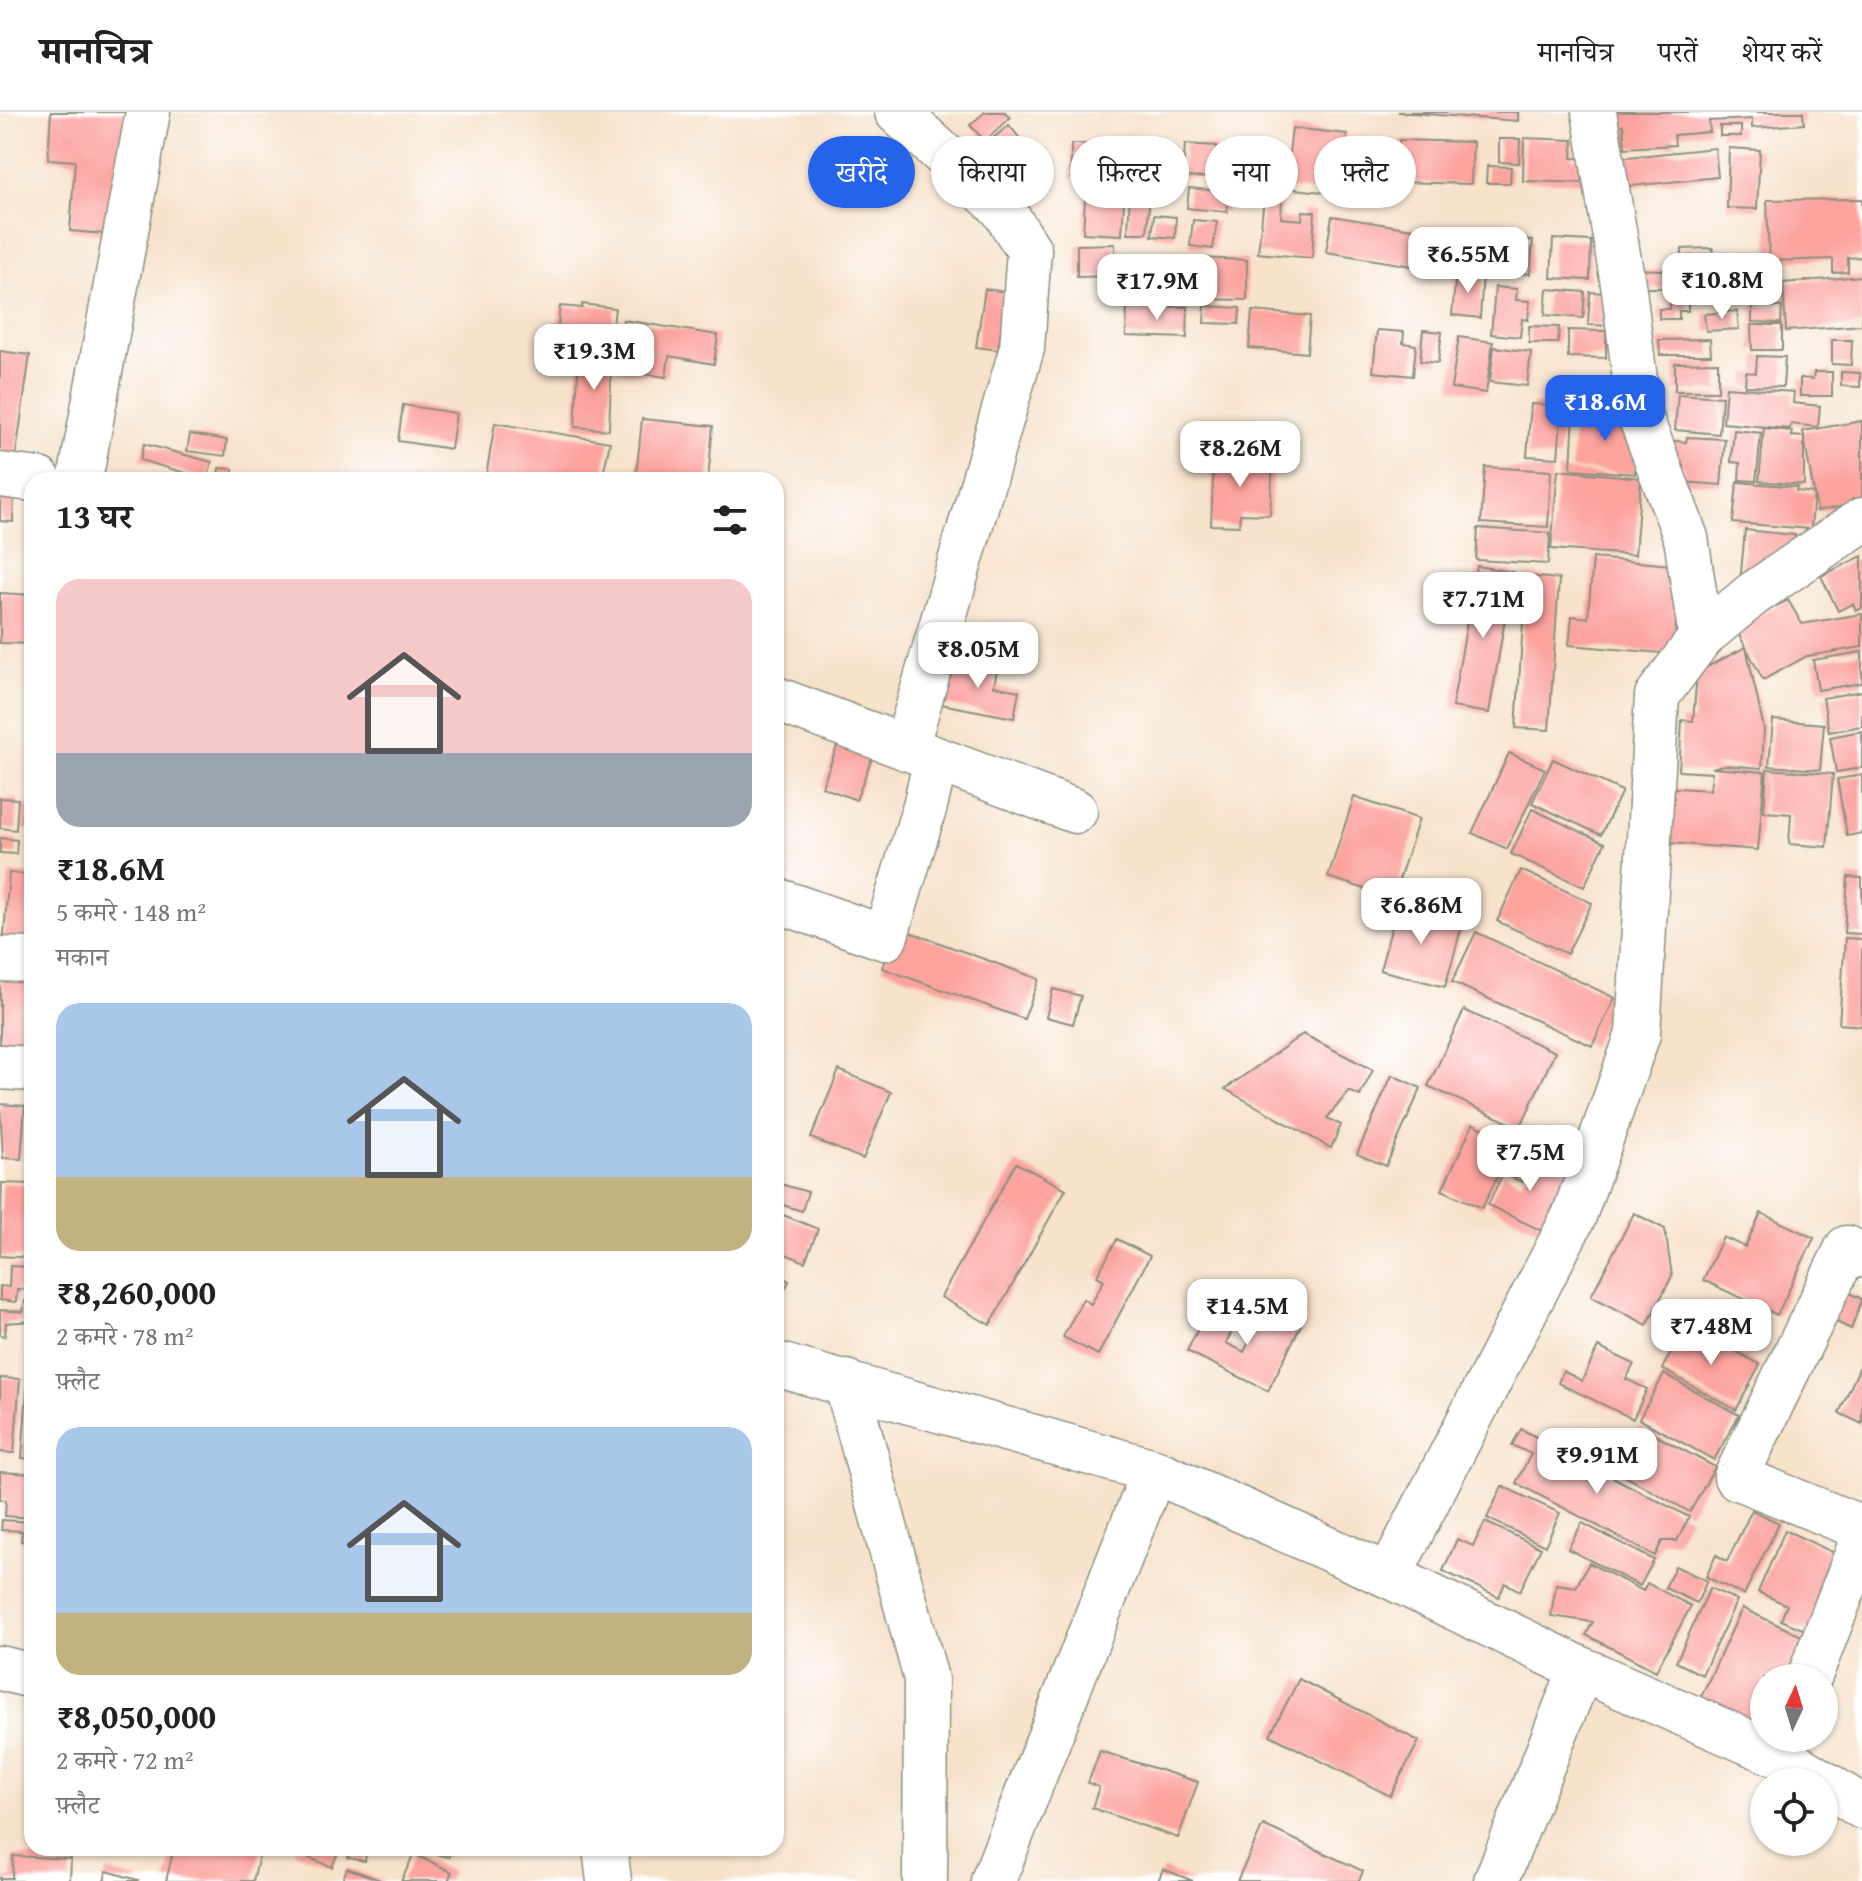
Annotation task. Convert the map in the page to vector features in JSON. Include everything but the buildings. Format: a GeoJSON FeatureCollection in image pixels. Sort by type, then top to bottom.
{"type":"FeatureCollection","features":[{"type":"Feature","properties":{"kind":"street"},"geometry":{"type":"LineString","coordinates":[[81,472],[148,112]]}},
{"type":"Feature","properties":{"kind":"street"},"geometry":{"type":"LineString","coordinates":[[784,903],[885,938],[925,806],[921,753],[1022,348],[1029,250],[1002,208],[897,112]]}},
{"type":"Feature","properties":{"kind":"street"},"geometry":{"type":"LineString","coordinates":[[1594,112],[1624,290],[1639,413],[1686,538],[1701,637]]}},
{"type":"Feature","properties":{"kind":"street"},"geometry":{"type":"LineString","coordinates":[[0,475],[24,478]]}},
{"type":"Feature","properties":{"kind":"street"},"geometry":{"type":"LineString","coordinates":[[1389,1576],[1574,1216],[1638,1034],[1657,696],[1701,637],[1753,594],[1862,520]]}},
{"type":"Feature","properties":{"kind":"street"},"geometry":{"type":"LineString","coordinates":[[784,702],[1075,811]]}},
{"type":"Feature","properties":{"kind":"street"},"geometry":{"type":"LineString","coordinates":[[0,959],[24,960]]}},
{"type":"Feature","properties":{"kind":"street"},"geometry":{"type":"LineString","coordinates":[[0,1067],[24,1068]]}},
{"type":"Feature","properties":{"kind":"street"},"geometry":{"type":"LineString","coordinates":[[1862,1255],[1847,1248],[1736,1477],[1862,1528]]}},
{"type":"Feature","properties":{"kind":"street"},"geometry":{"type":"LineString","coordinates":[[784,1366],[1154,1471],[1389,1576],[1581,1669],[1750,1735]]}},
{"type":"Feature","properties":{"kind":"street"},"geometry":{"type":"LineString","coordinates":[[846,1382],[926,1679],[925,1881]]}},
{"type":"Feature","properties":{"kind":"street"},"geometry":{"type":"LineString","coordinates":[[993,1881],[1154,1471]]}},
{"type":"Feature","properties":{"kind":"street"},"geometry":{"type":"LineString","coordinates":[[1814,1664],[1862,1541]]}},
{"type":"Feature","properties":{"kind":"street"},"geometry":{"type":"LineString","coordinates":[[0,1668],[24,1674]]}},
{"type":"Feature","properties":{"kind":"street"},"geometry":{"type":"LineString","coordinates":[[1496,1881],[1581,1669]]}},
{"type":"Feature","properties":{"kind":"street"},"geometry":{"type":"LineString","coordinates":[[1788,1752],[1806,1768]]}},
{"type":"Feature","properties":{"kind":"street"},"geometry":{"type":"LineString","coordinates":[[1838,1792],[1862,1807]]}},
{"type":"Feature","properties":{"kind":"street"},"geometry":{"type":"LineString","coordinates":[[606,1856],[609,1881]]}}]}
